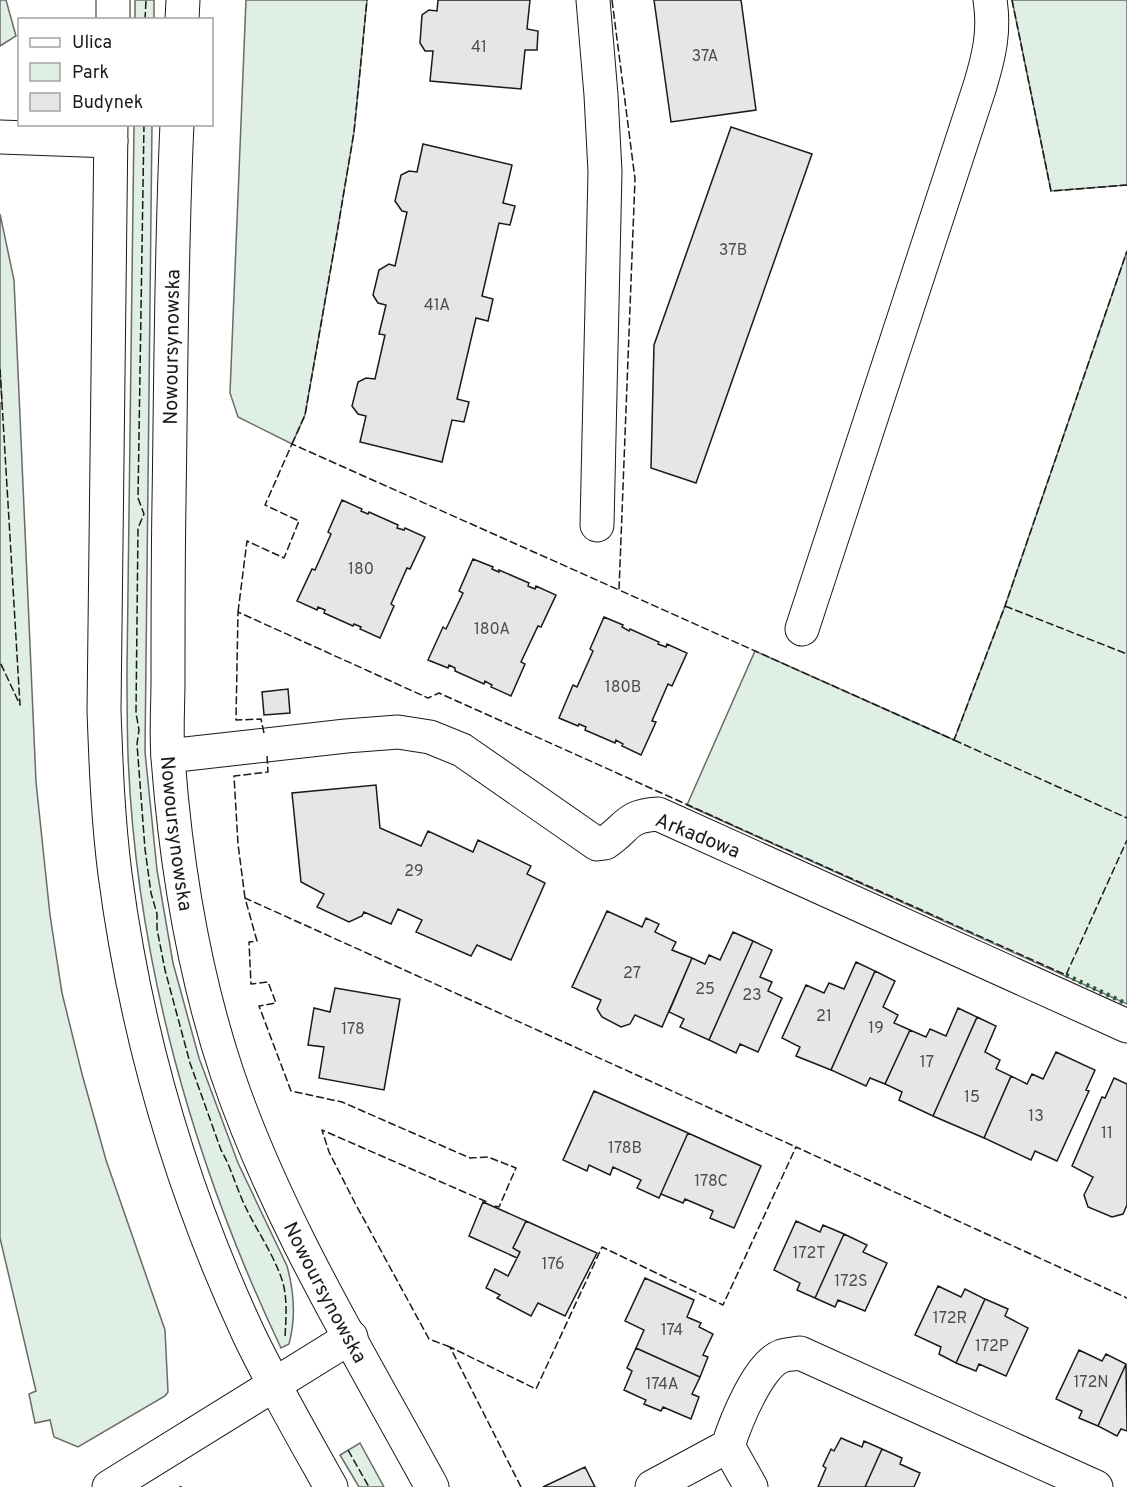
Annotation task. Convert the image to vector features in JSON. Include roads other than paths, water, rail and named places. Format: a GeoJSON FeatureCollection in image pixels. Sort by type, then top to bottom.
{"type":"FeatureCollection","features":[{"type":"Feature","properties":{"kind":"street"},"geometry":{"type":"LineString","coordinates":[[112,18],[113,0]]}},
{"type":"Feature","properties":{"kind":"street"},"geometry":{"type":"LineString","coordinates":[[182,18],[183,0]]}},
{"type":"Feature","properties":{"kind":"street"},"geometry":{"type":"LineString","coordinates":[[593,0],[602,94],[605,172],[597,525]]}},
{"type":"Feature","properties":{"kind":"street"},"geometry":{"type":"LineString","coordinates":[[802,629],[981,86],[989,57],[993,21],[990,0]]}},
{"type":"Feature","properties":{"kind":"street","name":"Nowoursynowska"},"geometry":{"type":"LineString","coordinates":[[177,126],[172,218],[168,756],[179,867],[191,937],[227,1072],[271,1185],[432,1487]]}},
{"type":"Feature","properties":{"kind":"street"},"geometry":{"type":"LineString","coordinates":[[0,137],[111,133],[104,711],[107,791],[115,874],[142,1023],[171,1132],[202,1221],[230,1291],[274,1385],[331,1487]]}},
{"type":"Feature","properties":{"kind":"street","name":"Arkadowa"},"geometry":{"type":"LineString","coordinates":[[168,756],[398,732],[430,737],[462,750],[597,844],[605,843],[627,822],[640,815],[658,814],[1127,1026]]}},
{"type":"Feature","properties":{"kind":"street"},"geometry":{"type":"LineString","coordinates":[[109,1487],[351,1338]]}},
{"type":"Feature","properties":{"kind":"street"},"geometry":{"type":"LineString","coordinates":[[652,1487],[728,1446],[735,1423],[769,1364],[781,1356],[800,1353],[1096,1487]]}},
{"type":"Feature","properties":{"kind":"street"},"geometry":{"type":"LineString","coordinates":[[728,1446],[751,1487]]}}]}
